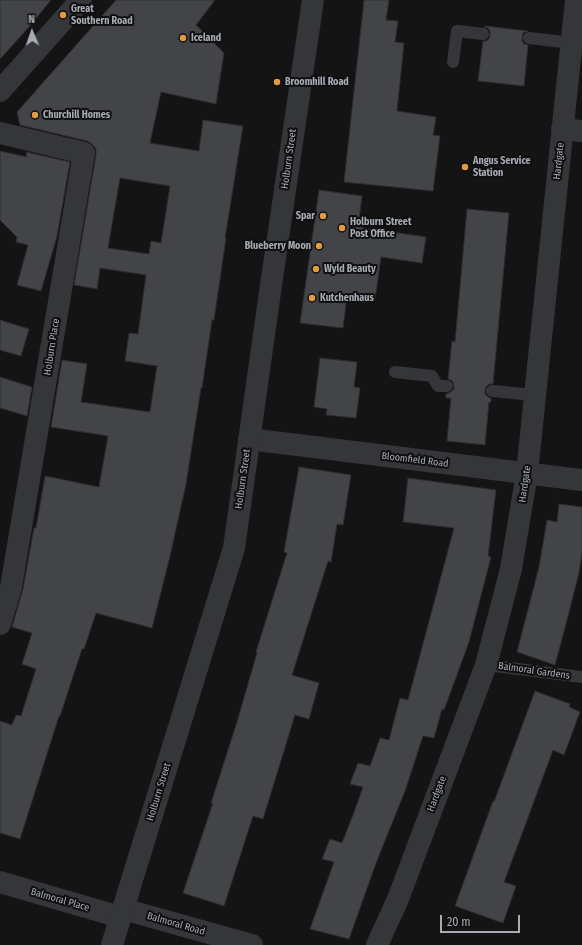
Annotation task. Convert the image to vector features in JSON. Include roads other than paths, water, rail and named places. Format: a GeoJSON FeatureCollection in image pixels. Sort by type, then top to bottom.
{"type":"FeatureCollection","features":[{"type":"Feature","properties":{"kind":"street"},"geometry":{"type":"LineString","coordinates":[[0,91],[80,0]]}},
{"type":"Feature","properties":{"kind":"street","name":"Holburn Street"},"geometry":{"type":"LineString","coordinates":[[112,945],[234,548],[313,0]]}},
{"type":"Feature","properties":{"kind":"street","name":"Hardgate"},"geometry":{"type":"LineString","coordinates":[[377,945],[398,899],[486,665],[511,569],[527,473],[535,394],[572,130],[572,43],[576,0]]}},
{"type":"Feature","properties":{"kind":"street","name":"Holburn Place"},"geometry":{"type":"LineString","coordinates":[[0,133],[84,153],[0,624]]}},
{"type":"Feature","properties":{"kind":"street","name":"Bloomfield Road"},"geometry":{"type":"LineString","coordinates":[[249,439],[582,480]]}},
{"type":"Feature","properties":{"kind":"street","name":"Balmoral Place"},"geometry":{"type":"LineString","coordinates":[[0,882],[122,913]]}},
{"type":"Feature","properties":{"kind":"street","name":"Balmoral Road"},"geometry":{"type":"LineString","coordinates":[[122,913],[252,945]]}},
{"type":"Feature","properties":{"kind":"lane"},"geometry":{"type":"LineString","coordinates":[[453,62],[457,31],[484,34]]}},
{"type":"Feature","properties":{"kind":"lane"},"geometry":{"type":"LineString","coordinates":[[529,38],[572,43]]}},
{"type":"Feature","properties":{"kind":"lane"},"geometry":{"type":"LineString","coordinates":[[395,372],[432,376],[438,386],[447,386]]}},
{"type":"Feature","properties":{"kind":"lane"},"geometry":{"type":"LineString","coordinates":[[492,391],[535,394]]}},
{"type":"Feature","properties":{"kind":"lane","name":"Balmoral Gardens"},"geometry":{"type":"LineString","coordinates":[[486,665],[582,677]]}},
{"type":"Feature","properties":{"kind":"place","name":"Great Southern Road"},"geometry":{"type":"Point","coordinates":[63,15]}},
{"type":"Feature","properties":{"kind":"place","name":"Iceland"},"geometry":{"type":"Point","coordinates":[183,38]}},
{"type":"Feature","properties":{"kind":"place","name":"Broomhill Road"},"geometry":{"type":"Point","coordinates":[277,82]}},
{"type":"Feature","properties":{"kind":"place","name":"Churchill Homes"},"geometry":{"type":"Point","coordinates":[35,115]}},
{"type":"Feature","properties":{"kind":"place","name":"Angus Service Station"},"geometry":{"type":"Point","coordinates":[465,167]}},
{"type":"Feature","properties":{"kind":"place","name":"Spar"},"geometry":{"type":"Point","coordinates":[323,216]}},
{"type":"Feature","properties":{"kind":"place","name":"Holburn Street Post Office"},"geometry":{"type":"Point","coordinates":[342,228]}},
{"type":"Feature","properties":{"kind":"place","name":"Blueberry Moon"},"geometry":{"type":"Point","coordinates":[319,246]}},
{"type":"Feature","properties":{"kind":"place","name":"Wyld Beauty"},"geometry":{"type":"Point","coordinates":[316,269]}},
{"type":"Feature","properties":{"kind":"place","name":"Kutchenhaus"},"geometry":{"type":"Point","coordinates":[312,298]}}]}
